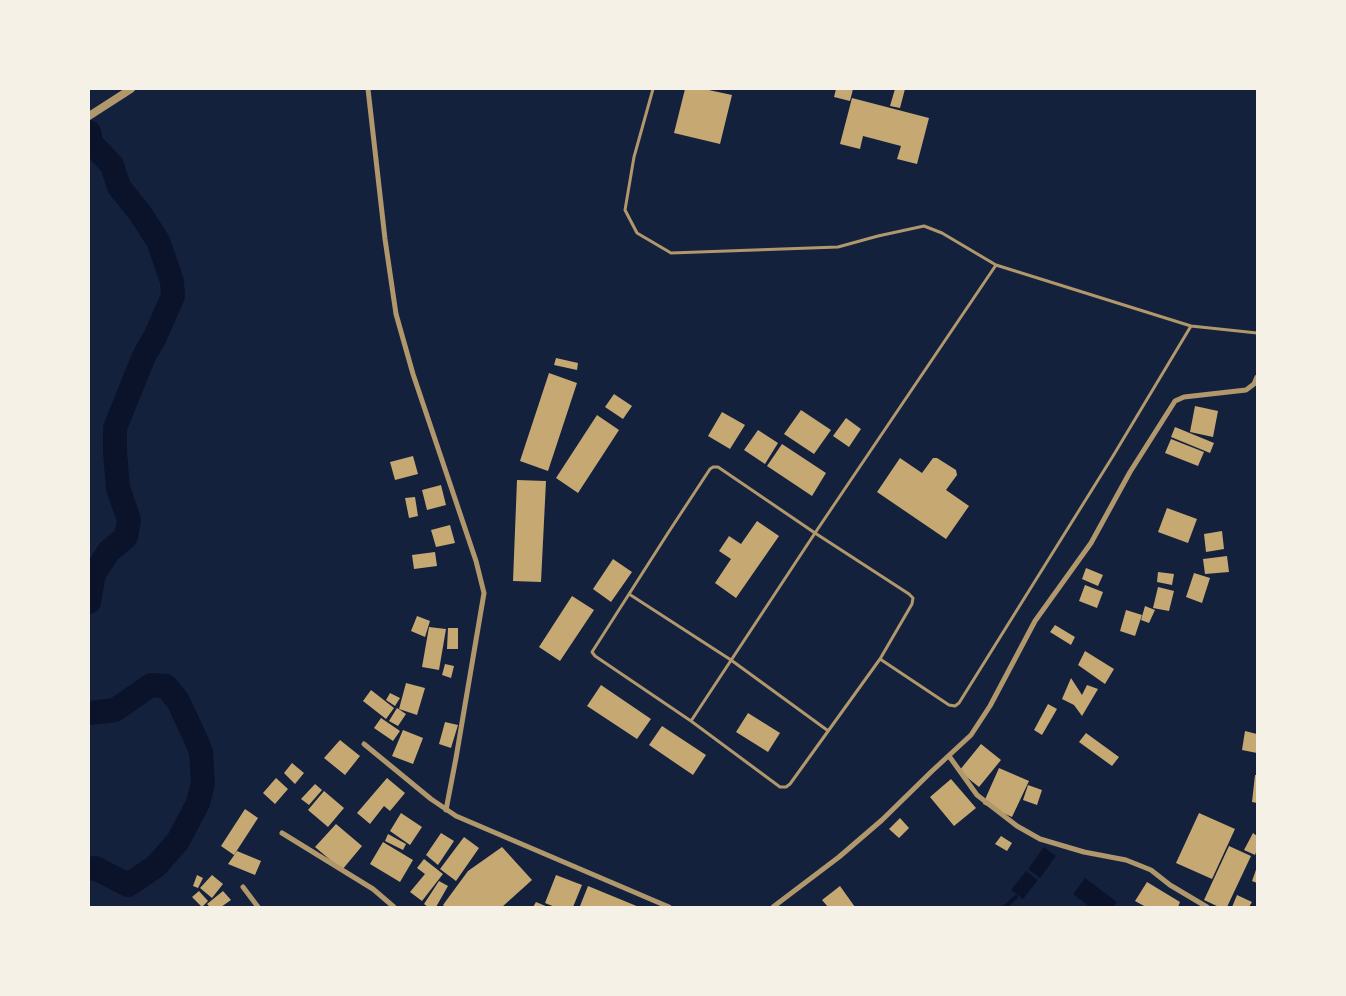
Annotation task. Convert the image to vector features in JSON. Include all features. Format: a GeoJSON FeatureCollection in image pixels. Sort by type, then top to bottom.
{"type":"FeatureCollection","features":[{"type":"Feature","properties":{"kind":"street"},"geometry":{"type":"LineString","coordinates":[[89,116],[100,110],[114,98],[131,89]]}},
{"type":"Feature","properties":{"kind":"street"},"geometry":{"type":"LineString","coordinates":[[368,89],[385,239],[396,314],[416,383],[476,561],[484,593],[446,810]]}},
{"type":"Feature","properties":{"kind":"street"},"geometry":{"type":"LineString","coordinates":[[773,907],[839,857],[882,820],[971,735],[1035,622],[1091,543],[1130,472],[1175,401],[1184,396],[1246,390],[1254,384],[1257,377]]}},
{"type":"Feature","properties":{"kind":"street"},"geometry":{"type":"LineString","coordinates":[[364,744],[456,816],[668,907]]}},
{"type":"Feature","properties":{"kind":"street"},"geometry":{"type":"LineString","coordinates":[[949,756],[977,795],[1017,826],[1040,839],[1084,852],[1126,860],[1151,870],[1170,885],[1207,907]]}},
{"type":"Feature","properties":{"kind":"street"},"geometry":{"type":"LineString","coordinates":[[282,834],[373,889],[394,907]]}},
{"type":"Feature","properties":{"kind":"street"},"geometry":{"type":"LineString","coordinates":[[243,887],[258,907]]}},
{"type":"Feature","properties":{"kind":"lane"},"geometry":{"type":"LineString","coordinates":[[653,89],[634,157],[625,210],[637,233],[670,253],[838,247],[924,226],[942,232],[996,265],[1191,326],[1257,333]]}},
{"type":"Feature","properties":{"kind":"lane"},"geometry":{"type":"LineString","coordinates":[[691,721],[996,265]]}},
{"type":"Feature","properties":{"kind":"lane"},"geometry":{"type":"LineString","coordinates":[[880,659],[949,705],[955,706],[959,703],[1113,456],[1191,326]]}},
{"type":"Feature","properties":{"kind":"lane"},"geometry":{"type":"LineString","coordinates":[[713,467],[718,467],[815,533],[910,594],[913,598],[912,604],[880,659],[827,730],[790,784],[786,787],[780,787],[691,721],[595,656],[592,652],[713,467]]}},
{"type":"Feature","properties":{"kind":"lane"},"geometry":{"type":"LineString","coordinates":[[629,594],[731,660],[827,730]]}},
{"type":"Feature","properties":{"kind":"water"},"geometry":{"type":"Polygon","coordinates":[[[1044,847],[1056,856],[1040,878],[1028,869],[1044,847]]]}},
{"type":"Feature","properties":{"kind":"water"},"geometry":{"type":"Polygon","coordinates":[[[1026,871],[1038,880],[1023,899],[1011,890],[1026,871]]]}},
{"type":"Feature","properties":{"kind":"water"},"geometry":{"type":"Polygon","coordinates":[[[1085,878],[1117,902],[1113,907],[1090,907],[1073,894],[1085,878]]]}},
{"type":"Feature","properties":{"kind":"building"},"geometry":{"type":"Polygon","coordinates":[[[685,89],[704,89],[732,95],[720,144],[674,133],[685,89]]]}},
{"type":"Feature","properties":{"kind":"building"},"geometry":{"type":"Polygon","coordinates":[[[836,89],[853,89],[850,101],[834,97],[836,89]]]}},
{"type":"Feature","properties":{"kind":"building"},"geometry":{"type":"Polygon","coordinates":[[[895,89],[905,89],[900,108],[890,106],[895,89]]]}},
{"type":"Feature","properties":{"kind":"building"},"geometry":{"type":"Polygon","coordinates":[[[852,98],[929,118],[917,164],[897,159],[901,146],[863,136],[860,149],[840,144],[852,98]]]}},
{"type":"Feature","properties":{"kind":"building"},"geometry":{"type":"Polygon","coordinates":[[[556,358],[578,363],[577,370],[554,365],[556,358]]]}},
{"type":"Feature","properties":{"kind":"building"},"geometry":{"type":"Polygon","coordinates":[[[549,373],[577,383],[548,471],[520,461],[549,373]]]}},
{"type":"Feature","properties":{"kind":"building"},"geometry":{"type":"Polygon","coordinates":[[[614,394],[632,406],[623,419],[605,407],[614,394]]]}},
{"type":"Feature","properties":{"kind":"building"},"geometry":{"type":"Polygon","coordinates":[[[1195,406],[1218,411],[1213,437],[1190,432],[1195,406]]]}},
{"type":"Feature","properties":{"kind":"building"},"geometry":{"type":"Polygon","coordinates":[[[801,410],[831,430],[814,454],[784,434],[801,410]]]}},
{"type":"Feature","properties":{"kind":"building"},"geometry":{"type":"Polygon","coordinates":[[[722,412],[745,425],[730,449],[708,436],[722,412]]]}},
{"type":"Feature","properties":{"kind":"building"},"geometry":{"type":"Polygon","coordinates":[[[597,415],[619,430],[578,493],[556,478],[597,415]]]}},
{"type":"Feature","properties":{"kind":"building"},"geometry":{"type":"Polygon","coordinates":[[[846,418],[861,429],[849,447],[833,436],[846,418]]]}},
{"type":"Feature","properties":{"kind":"building"},"geometry":{"type":"Polygon","coordinates":[[[1175,427],[1214,443],[1210,453],[1171,437],[1175,427]]]}},
{"type":"Feature","properties":{"kind":"building"},"geometry":{"type":"Polygon","coordinates":[[[758,430],[778,443],[765,464],[744,450],[758,430]]]}},
{"type":"Feature","properties":{"kind":"building"},"geometry":{"type":"Polygon","coordinates":[[[1171,439],[1204,452],[1198,466],[1165,453],[1171,439]]]}},
{"type":"Feature","properties":{"kind":"building"},"geometry":{"type":"Polygon","coordinates":[[[782,444],[826,473],[812,496],[767,466],[782,444]]]}},
{"type":"Feature","properties":{"kind":"building"},"geometry":{"type":"Polygon","coordinates":[[[413,456],[418,474],[395,480],[390,462],[413,456]]]}},
{"type":"Feature","properties":{"kind":"building"},"geometry":{"type":"Polygon","coordinates":[[[900,458],[922,473],[933,458],[937,458],[956,470],[957,475],[946,490],[969,506],[946,539],[877,492],[900,458]]]}},
{"type":"Feature","properties":{"kind":"building"},"geometry":{"type":"Polygon","coordinates":[[[517,480],[546,481],[541,582],[513,581],[517,480]]]}},
{"type":"Feature","properties":{"kind":"building"},"geometry":{"type":"Polygon","coordinates":[[[441,485],[446,505],[427,510],[422,490],[441,485]]]}},
{"type":"Feature","properties":{"kind":"building"},"geometry":{"type":"Polygon","coordinates":[[[415,497],[418,516],[409,518],[405,498],[415,497]]]}},
{"type":"Feature","properties":{"kind":"building"},"geometry":{"type":"Polygon","coordinates":[[[1167,508],[1197,519],[1188,543],[1158,532],[1167,508]]]}},
{"type":"Feature","properties":{"kind":"building"},"geometry":{"type":"Polygon","coordinates":[[[757,521],[779,536],[736,598],[715,583],[731,559],[719,551],[729,536],[741,544],[757,521]]]}},
{"type":"Feature","properties":{"kind":"building"},"geometry":{"type":"Polygon","coordinates":[[[450,525],[455,543],[436,547],[431,530],[450,525]]]}},
{"type":"Feature","properties":{"kind":"building"},"geometry":{"type":"Polygon","coordinates":[[[1222,531],[1224,549],[1206,552],[1204,534],[1222,531]]]}},
{"type":"Feature","properties":{"kind":"building"},"geometry":{"type":"Polygon","coordinates":[[[435,552],[437,566],[414,569],[412,555],[435,552]]]}},
{"type":"Feature","properties":{"kind":"building"},"geometry":{"type":"Polygon","coordinates":[[[1227,556],[1229,572],[1205,574],[1203,559],[1227,556]]]}},
{"type":"Feature","properties":{"kind":"building"},"geometry":{"type":"Polygon","coordinates":[[[613,559],[632,572],[611,602],[593,589],[613,559]]]}},
{"type":"Feature","properties":{"kind":"building"},"geometry":{"type":"Polygon","coordinates":[[[1086,568],[1103,575],[1098,586],[1082,579],[1086,568]]]}},
{"type":"Feature","properties":{"kind":"building"},"geometry":{"type":"Polygon","coordinates":[[[1158,572],[1174,574],[1172,585],[1157,582],[1158,572]]]}},
{"type":"Feature","properties":{"kind":"building"},"geometry":{"type":"Polygon","coordinates":[[[1194,573],[1210,578],[1202,603],[1186,597],[1194,573]]]}},
{"type":"Feature","properties":{"kind":"building"},"geometry":{"type":"Polygon","coordinates":[[[1085,585],[1103,592],[1097,608],[1079,601],[1085,585]]]}},
{"type":"Feature","properties":{"kind":"building"},"geometry":{"type":"Polygon","coordinates":[[[1158,587],[1174,591],[1169,611],[1153,608],[1158,587]]]}},
{"type":"Feature","properties":{"kind":"building"},"geometry":{"type":"Polygon","coordinates":[[[572,596],[594,610],[560,661],[539,647],[572,596]]]}},
{"type":"Feature","properties":{"kind":"building"},"geometry":{"type":"Polygon","coordinates":[[[1145,606],[1155,610],[1149,623],[1141,620],[1145,606]]]}},
{"type":"Feature","properties":{"kind":"building"},"geometry":{"type":"Polygon","coordinates":[[[1126,610],[1142,615],[1135,636],[1120,631],[1126,610]]]}},
{"type":"Feature","properties":{"kind":"building"},"geometry":{"type":"Polygon","coordinates":[[[417,616],[430,621],[425,637],[411,631],[417,616]]]}},
{"type":"Feature","properties":{"kind":"building"},"geometry":{"type":"Polygon","coordinates":[[[1055,625],[1075,637],[1071,645],[1050,632],[1055,625]]]}},
{"type":"Feature","properties":{"kind":"building"},"geometry":{"type":"Polygon","coordinates":[[[429,627],[446,629],[439,670],[422,667],[429,627]]]}},
{"type":"Feature","properties":{"kind":"building"},"geometry":{"type":"Polygon","coordinates":[[[448,628],[458,628],[458,649],[447,649],[448,628]]]}},
{"type":"Feature","properties":{"kind":"building"},"geometry":{"type":"Polygon","coordinates":[[[1085,651],[1114,669],[1105,684],[1078,665],[1085,651]]]}},
{"type":"Feature","properties":{"kind":"building"},"geometry":{"type":"Polygon","coordinates":[[[445,664],[454,666],[451,678],[442,675],[445,664]]]}},
{"type":"Feature","properties":{"kind":"building"},"geometry":{"type":"Polygon","coordinates":[[[1071,678],[1082,695],[1087,685],[1098,689],[1082,716],[1074,705],[1062,699],[1071,678]]]}},
{"type":"Feature","properties":{"kind":"building"},"geometry":{"type":"Polygon","coordinates":[[[406,683],[425,688],[417,715],[399,709],[406,683]]]}},
{"type":"Feature","properties":{"kind":"building"},"geometry":{"type":"Polygon","coordinates":[[[601,685],[651,719],[637,739],[587,706],[601,685]]]}},
{"type":"Feature","properties":{"kind":"building"},"geometry":{"type":"Polygon","coordinates":[[[371,690],[394,708],[386,719],[363,701],[371,690]]]}},
{"type":"Feature","properties":{"kind":"building"},"geometry":{"type":"Polygon","coordinates":[[[390,693],[400,698],[395,706],[386,700],[390,693]]]}},
{"type":"Feature","properties":{"kind":"building"},"geometry":{"type":"Polygon","coordinates":[[[1048,704],[1057,709],[1042,735],[1034,730],[1048,704]]]}},
{"type":"Feature","properties":{"kind":"building"},"geometry":{"type":"Polygon","coordinates":[[[397,708],[406,714],[398,726],[389,721],[397,708]]]}},
{"type":"Feature","properties":{"kind":"building"},"geometry":{"type":"Polygon","coordinates":[[[748,713],[780,733],[768,752],[736,732],[748,713]]]}},
{"type":"Feature","properties":{"kind":"building"},"geometry":{"type":"Polygon","coordinates":[[[381,718],[400,731],[393,741],[374,728],[381,718]]]}},
{"type":"Feature","properties":{"kind":"building"},"geometry":{"type":"Polygon","coordinates":[[[445,722],[458,725],[451,748],[439,744],[445,722]]]}},
{"type":"Feature","properties":{"kind":"building"},"geometry":{"type":"Polygon","coordinates":[[[662,726],[706,755],[693,775],[649,745],[662,726]]]}},
{"type":"Feature","properties":{"kind":"building"},"geometry":{"type":"Polygon","coordinates":[[[403,730],[423,738],[413,764],[392,756],[403,730]]]}},
{"type":"Feature","properties":{"kind":"building"},"geometry":{"type":"Polygon","coordinates":[[[1245,731],[1257,734],[1257,753],[1242,750],[1245,731]]]}},
{"type":"Feature","properties":{"kind":"building"},"geometry":{"type":"Polygon","coordinates":[[[1086,733],[1119,757],[1112,766],[1079,742],[1086,733]]]}},
{"type":"Feature","properties":{"kind":"building"},"geometry":{"type":"Polygon","coordinates":[[[340,740],[360,756],[345,775],[324,758],[340,740]]]}},
{"type":"Feature","properties":{"kind":"building"},"geometry":{"type":"Polygon","coordinates":[[[981,744],[1001,760],[979,787],[959,771],[981,744]]]}},
{"type":"Feature","properties":{"kind":"building"},"geometry":{"type":"Polygon","coordinates":[[[292,763],[304,773],[295,784],[284,773],[292,763]]]}},
{"type":"Feature","properties":{"kind":"building"},"geometry":{"type":"Polygon","coordinates":[[[999,768],[1029,781],[1012,817],[983,804],[999,768]]]}},
{"type":"Feature","properties":{"kind":"building"},"geometry":{"type":"Polygon","coordinates":[[[1255,775],[1257,775],[1257,803],[1252,802],[1255,775]]]}},
{"type":"Feature","properties":{"kind":"building"},"geometry":{"type":"Polygon","coordinates":[[[276,778],[288,789],[275,804],[263,793],[276,778]]]}},
{"type":"Feature","properties":{"kind":"building"},"geometry":{"type":"Polygon","coordinates":[[[387,778],[405,793],[390,811],[384,806],[370,824],[357,813],[387,778]]]}},
{"type":"Feature","properties":{"kind":"building"},"geometry":{"type":"Polygon","coordinates":[[[951,779],[976,808],[954,826],[930,797],[951,779]]]}},
{"type":"Feature","properties":{"kind":"building"},"geometry":{"type":"Polygon","coordinates":[[[315,784],[322,790],[309,805],[301,799],[315,784]]]}},
{"type":"Feature","properties":{"kind":"building"},"geometry":{"type":"Polygon","coordinates":[[[1028,785],[1042,790],[1037,805],[1023,800],[1028,785]]]}},
{"type":"Feature","properties":{"kind":"building"},"geometry":{"type":"Polygon","coordinates":[[[324,791],[344,808],[328,827],[308,810],[324,791]]]}},
{"type":"Feature","properties":{"kind":"building"},"geometry":{"type":"Polygon","coordinates":[[[245,809],[258,818],[234,855],[221,846],[245,809]]]}},
{"type":"Feature","properties":{"kind":"building"},"geometry":{"type":"Polygon","coordinates":[[[401,813],[422,827],[410,845],[390,831],[401,813]]]}},
{"type":"Feature","properties":{"kind":"building"},"geometry":{"type":"Polygon","coordinates":[[[1199,813],[1235,829],[1212,879],[1176,863],[1199,813]]]}},
{"type":"Feature","properties":{"kind":"building"},"geometry":{"type":"Polygon","coordinates":[[[900,818],[909,828],[899,838],[889,829],[900,818]]]}},
{"type":"Feature","properties":{"kind":"building"},"geometry":{"type":"Polygon","coordinates":[[[336,824],[362,846],[342,870],[315,847],[336,824]]]}},
{"type":"Feature","properties":{"kind":"building"},"geometry":{"type":"Polygon","coordinates":[[[441,833],[454,841],[438,865],[426,855],[441,833]]]}},
{"type":"Feature","properties":{"kind":"building"},"geometry":{"type":"Polygon","coordinates":[[[1253,833],[1257,836],[1255,855],[1244,850],[1253,833]]]}},
{"type":"Feature","properties":{"kind":"building"},"geometry":{"type":"Polygon","coordinates":[[[388,834],[406,844],[403,850],[385,841],[388,834]]]}},
{"type":"Feature","properties":{"kind":"building"},"geometry":{"type":"Polygon","coordinates":[[[1001,836],[1012,843],[1007,851],[995,844],[1001,836]]]}},
{"type":"Feature","properties":{"kind":"building"},"geometry":{"type":"Polygon","coordinates":[[[464,837],[479,848],[456,881],[440,869],[464,837]]]}},
{"type":"Feature","properties":{"kind":"building"},"geometry":{"type":"Polygon","coordinates":[[[383,842],[413,860],[400,882],[370,864],[383,842]]]}},
{"type":"Feature","properties":{"kind":"building"},"geometry":{"type":"Polygon","coordinates":[[[1229,846],[1251,856],[1227,907],[1219,907],[1204,900],[1229,846]]]}},
{"type":"Feature","properties":{"kind":"building"},"geometry":{"type":"Polygon","coordinates":[[[502,847],[532,880],[502,907],[445,907],[443,905],[468,871],[502,847]]]}},
{"type":"Feature","properties":{"kind":"building"},"geometry":{"type":"Polygon","coordinates":[[[237,851],[261,861],[255,875],[228,864],[237,851]]]}},
{"type":"Feature","properties":{"kind":"building"},"geometry":{"type":"Polygon","coordinates":[[[424,859],[443,874],[422,901],[410,892],[425,874],[417,868],[424,859]]]}},
{"type":"Feature","properties":{"kind":"building"},"geometry":{"type":"Polygon","coordinates":[[[1257,867],[1257,883],[1252,881],[1257,867]]]}},
{"type":"Feature","properties":{"kind":"building"},"geometry":{"type":"Polygon","coordinates":[[[197,875],[203,878],[198,888],[193,886],[197,875]]]}},
{"type":"Feature","properties":{"kind":"building"},"geometry":{"type":"Polygon","coordinates":[[[212,875],[223,884],[212,898],[200,888],[212,875]]]}},
{"type":"Feature","properties":{"kind":"building"},"geometry":{"type":"Polygon","coordinates":[[[556,875],[582,885],[573,907],[555,907],[545,903],[556,875]]]}},
{"type":"Feature","properties":{"kind":"building"},"geometry":{"type":"Polygon","coordinates":[[[439,881],[448,886],[436,907],[428,907],[424,904],[439,881]]]}},
{"type":"Feature","properties":{"kind":"building"},"geometry":{"type":"Polygon","coordinates":[[[1147,882],[1180,902],[1178,907],[1146,907],[1135,901],[1147,882]]]}},
{"type":"Feature","properties":{"kind":"building"},"geometry":{"type":"Polygon","coordinates":[[[588,886],[639,907],[580,906],[588,886]]]}},
{"type":"Feature","properties":{"kind":"building"},"geometry":{"type":"Polygon","coordinates":[[[840,886],[855,907],[828,907],[822,900],[840,886]]]}},
{"type":"Feature","properties":{"kind":"building"},"geometry":{"type":"Polygon","coordinates":[[[199,891],[208,901],[202,907],[192,897],[199,891]]]}},
{"type":"Feature","properties":{"kind":"building"},"geometry":{"type":"Polygon","coordinates":[[[223,891],[231,900],[221,907],[210,907],[207,904],[223,891]]]}},
{"type":"Feature","properties":{"kind":"building"},"geometry":{"type":"Polygon","coordinates":[[[1237,895],[1252,902],[1249,907],[1232,907],[1237,895]]]}},
{"type":"Feature","properties":{"kind":"building"},"geometry":{"type":"Polygon","coordinates":[[[536,902],[548,907],[533,907],[536,902]]]}},
{"type":"Feature","properties":{"kind":"waterway"},"geometry":{"type":"LineString","coordinates":[[89,132],[91,143],[112,165],[119,187],[140,213],[158,241],[172,281],[173,296],[155,337],[144,356],[115,428],[118,488],[129,520],[126,537],[109,551],[94,574],[89,602]]}},
{"type":"Feature","properties":{"kind":"waterway"},"geometry":{"type":"LineString","coordinates":[[89,713],[115,710],[151,685],[166,686],[178,701],[201,752],[203,784],[198,803],[178,841],[156,866],[128,885],[95,868],[89,869]]}},
{"type":"Feature","properties":{"kind":"waterway"},"geometry":{"type":"LineString","coordinates":[[1005,907],[1016,897]]}}]}
